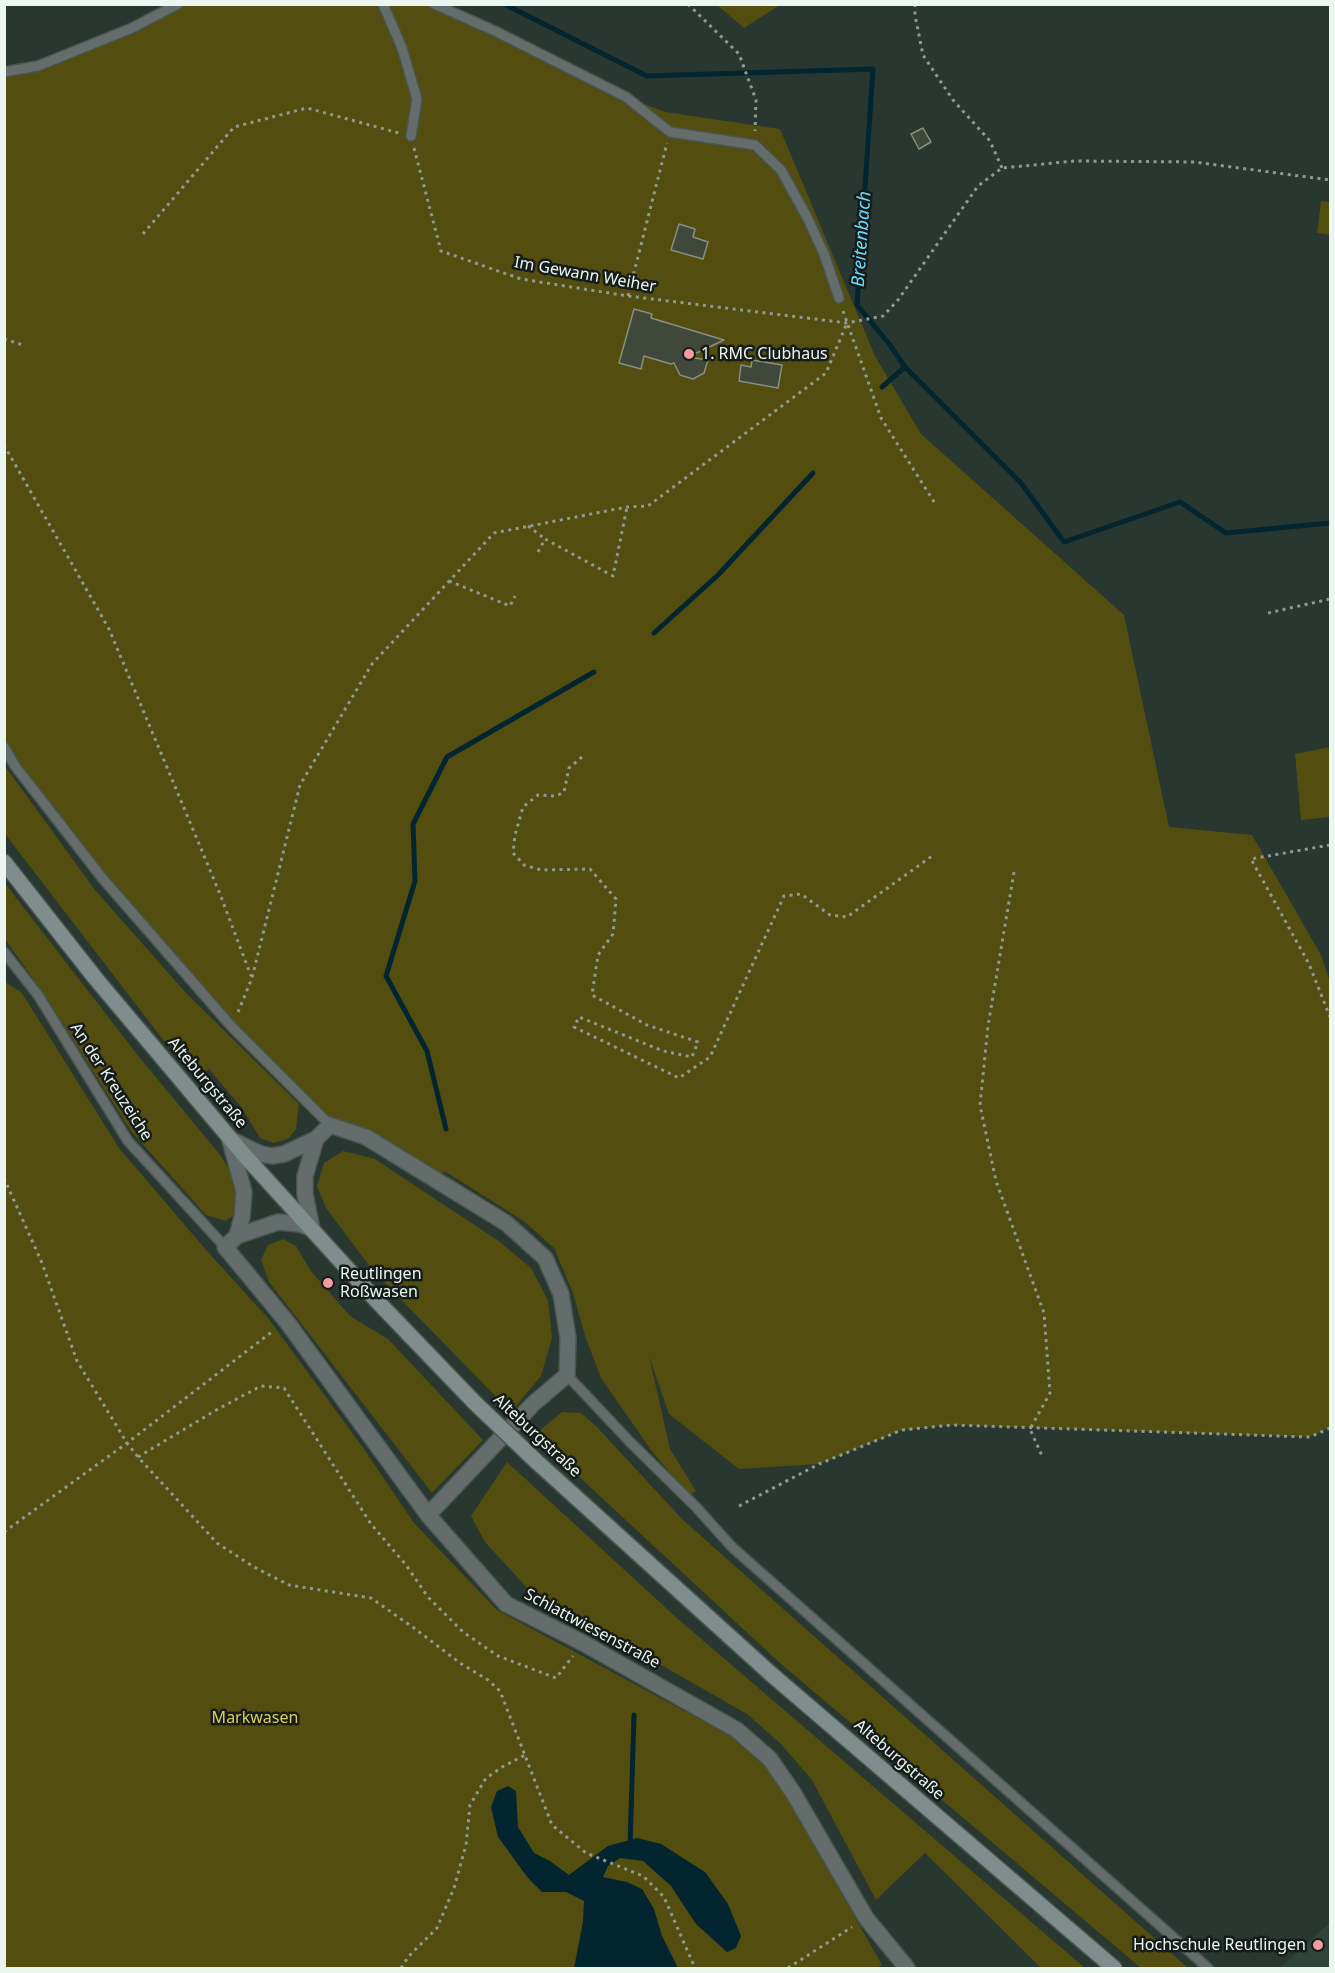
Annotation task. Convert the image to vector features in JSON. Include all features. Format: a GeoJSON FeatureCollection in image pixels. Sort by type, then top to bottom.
{"type":"FeatureCollection","features":[{"type":"Feature","properties":{"kind":"main road","name":"Alteburgstraße"},"geometry":{"type":"LineString","coordinates":[[4,862],[96,979],[228,1136],[475,1403],[771,1674],[1114,1968]]}},
{"type":"Feature","properties":{"kind":"street"},"geometry":{"type":"LineString","coordinates":[[228,1136],[249,1150],[272,1156],[284,1154],[316,1139],[330,1125],[366,1137],[506,1223],[545,1258],[561,1294],[568,1338],[567,1375],[533,1404],[428,1515]]}},
{"type":"Feature","properties":{"kind":"street"},"geometry":{"type":"LineString","coordinates":[[228,1136],[244,1192],[242,1217],[237,1236]]}},
{"type":"Feature","properties":{"kind":"street"},"geometry":{"type":"LineString","coordinates":[[312,1229],[305,1194],[305,1176],[316,1139]]}},
{"type":"Feature","properties":{"kind":"street"},"geometry":{"type":"LineString","coordinates":[[225,1247],[237,1236],[278,1222],[300,1224],[312,1229]]}},
{"type":"Feature","properties":{"kind":"street","name":"Schlattwiesenstraße"},"geometry":{"type":"LineString","coordinates":[[225,1247],[287,1322],[428,1515],[506,1604],[582,1643],[737,1730],[770,1759],[794,1794],[866,1918],[907,1968]]}},
{"type":"Feature","properties":{"kind":"lane"},"geometry":{"type":"LineString","coordinates":[[4,72],[38,66],[132,28],[178,4]]}},
{"type":"Feature","properties":{"kind":"lane"},"geometry":{"type":"LineString","coordinates":[[383,4],[402,48],[417,99],[411,136]]}},
{"type":"Feature","properties":{"kind":"lane"},"geometry":{"type":"LineString","coordinates":[[434,4],[497,32],[626,97],[670,132],[755,145],[781,170],[808,219],[824,254],[839,298]]}},
{"type":"Feature","properties":{"kind":"lane"},"geometry":{"type":"LineString","coordinates":[[4,747],[15,766],[103,879],[232,1027],[330,1125]]}},
{"type":"Feature","properties":{"kind":"lane","name":"An der Kreuzeiche"},"geometry":{"type":"LineString","coordinates":[[4,952],[38,995],[128,1141],[225,1247]]}},
{"type":"Feature","properties":{"kind":"lane"},"geometry":{"type":"LineString","coordinates":[[567,1375],[732,1547],[1208,1968]]}},
{"type":"Feature","properties":{"kind":"path"},"geometry":{"type":"LineString","coordinates":[[688,4],[739,54],[756,100],[755,145]]}},
{"type":"Feature","properties":{"kind":"path"},"geometry":{"type":"LineString","coordinates":[[915,4],[923,55],[953,100],[990,141],[1002,168],[1075,161],[1194,162],[1330,180]]}},
{"type":"Feature","properties":{"kind":"path"},"geometry":{"type":"LineString","coordinates":[[143,234],[234,127],[307,108],[411,136]]}},
{"type":"Feature","properties":{"kind":"path"},"geometry":{"type":"LineString","coordinates":[[628,296],[670,132]]}},
{"type":"Feature","properties":{"kind":"path","name":"Im Gewann Weiher"},"geometry":{"type":"LineString","coordinates":[[411,136],[441,251],[521,279],[628,296],[847,323],[883,316],[898,300],[978,186],[1002,168]]}},
{"type":"Feature","properties":{"kind":"path"},"geometry":{"type":"LineString","coordinates":[[847,323],[881,418],[936,505]]}},
{"type":"Feature","properties":{"kind":"path"},"geometry":{"type":"LineString","coordinates":[[232,1027],[252,978],[300,785],[372,664],[494,533],[627,507],[648,506],[826,373],[847,323]]}},
{"type":"Feature","properties":{"kind":"path"},"geometry":{"type":"LineString","coordinates":[[4,339],[23,345]]}},
{"type":"Feature","properties":{"kind":"path"},"geometry":{"type":"LineString","coordinates":[[4,445],[109,628],[220,894],[252,978]]}},
{"type":"Feature","properties":{"kind":"path"},"geometry":{"type":"LineString","coordinates":[[528,526],[545,539],[613,576],[627,507]]}},
{"type":"Feature","properties":{"kind":"path"},"geometry":{"type":"LineString","coordinates":[[538,552],[545,539]]}},
{"type":"Feature","properties":{"kind":"path"},"geometry":{"type":"LineString","coordinates":[[448,581],[510,606],[515,596]]}},
{"type":"Feature","properties":{"kind":"path"},"geometry":{"type":"LineString","coordinates":[[1268,613],[1330,599]]}},
{"type":"Feature","properties":{"kind":"path"},"geometry":{"type":"LineString","coordinates":[[582,757],[569,768],[564,792],[556,796],[538,795],[523,807],[515,835],[513,853],[524,865],[541,870],[590,869],[616,899],[613,934],[598,956],[592,995],[647,1025],[698,1042],[692,1057],[663,1051],[579,1017],[574,1027],[680,1078],[710,1057],[784,896],[801,894],[830,915],[847,917],[932,856]]}},
{"type":"Feature","properties":{"kind":"path"},"geometry":{"type":"LineString","coordinates":[[1330,845],[1251,859],[1309,964],[1330,1017]]}},
{"type":"Feature","properties":{"kind":"path"},"geometry":{"type":"LineString","coordinates":[[1014,872],[988,1026],[980,1105],[996,1180],[1044,1313],[1050,1393],[1030,1429]]}},
{"type":"Feature","properties":{"kind":"path"},"geometry":{"type":"LineString","coordinates":[[4,1178],[42,1263],[77,1361],[138,1457],[217,1543],[254,1568],[289,1585],[370,1598],[460,1663],[488,1680],[500,1691],[552,1825],[586,1853],[643,1876],[664,1897],[695,1968]]}},
{"type":"Feature","properties":{"kind":"path"},"geometry":{"type":"LineString","coordinates":[[4,1532],[127,1443],[287,1322]]}},
{"type":"Feature","properties":{"kind":"path"},"geometry":{"type":"LineString","coordinates":[[138,1457],[261,1386],[284,1388],[370,1524],[406,1564],[428,1597],[463,1632],[498,1656],[556,1678],[582,1643]]}},
{"type":"Feature","properties":{"kind":"path"},"geometry":{"type":"LineString","coordinates":[[739,1506],[819,1464],[902,1430],[952,1425],[1310,1437],[1330,1428]]}},
{"type":"Feature","properties":{"kind":"path"},"geometry":{"type":"LineString","coordinates":[[1030,1429],[1044,1458]]}},
{"type":"Feature","properties":{"kind":"path"},"geometry":{"type":"LineString","coordinates":[[401,1968],[409,1956],[438,1928],[454,1887],[466,1845],[470,1805],[486,1778],[525,1755]]}},
{"type":"Feature","properties":{"kind":"path"},"geometry":{"type":"LineString","coordinates":[[788,1968],[866,1918]]}},
{"type":"Feature","properties":{"kind":"shaded area","name":"Hochschule Reutlingen"},"geometry":{"type":"Polygon","coordinates":[[[1330,1922],[1330,1968],[1280,1968],[1330,1922]]]}},
{"type":"Feature","properties":{"kind":"green space"},"geometry":{"type":"Polygon","coordinates":[[[178,5],[434,5],[626,97],[665,112],[780,129],[875,356],[921,434],[1124,615],[1169,827],[1252,835],[1321,955],[1330,982],[1330,1427],[1309,1437],[952,1425],[902,1430],[819,1464],[739,1469],[669,1414],[649,1356],[670,1449],[696,1491],[689,1496],[651,1450],[601,1378],[585,1336],[573,1293],[554,1248],[525,1222],[446,1172],[430,1176],[330,1125],[232,1027],[103,879],[5,747],[4,72],[38,66],[178,5]]]}},
{"type":"Feature","properties":{"kind":"green space"},"geometry":{"type":"Polygon","coordinates":[[[717,5],[780,5],[744,28],[717,5]]]}},
{"type":"Feature","properties":{"kind":"green space"},"geometry":{"type":"Polygon","coordinates":[[[1321,201],[1330,202],[1330,235],[1317,233],[1321,201]]]}},
{"type":"Feature","properties":{"kind":"green space"},"geometry":{"type":"Polygon","coordinates":[[[1330,747],[1330,817],[1301,820],[1295,754],[1330,747]]]}},
{"type":"Feature","properties":{"kind":"green space"},"geometry":{"type":"Polygon","coordinates":[[[5,766],[95,890],[187,994],[299,1104],[296,1129],[288,1139],[273,1143],[260,1138],[242,1108],[209,1069],[203,1074],[164,1041],[5,834],[5,766]]]}},
{"type":"Feature","properties":{"kind":"green space"},"geometry":{"type":"Polygon","coordinates":[[[4,882],[136,1053],[221,1156],[233,1176],[236,1192],[233,1216],[225,1221],[206,1215],[131,1131],[46,997],[5,939],[4,882]]]}},
{"type":"Feature","properties":{"kind":"green space","name":"Markwasen"},"geometry":{"type":"Polygon","coordinates":[[[5,982],[22,993],[119,1148],[268,1318],[364,1449],[414,1523],[497,1610],[731,1736],[764,1762],[787,1797],[882,1965],[877,1968],[5,1968],[5,982]]]}},
{"type":"Feature","properties":{"kind":"green space"},"geometry":{"type":"Polygon","coordinates":[[[343,1151],[375,1159],[500,1242],[531,1268],[548,1300],[552,1338],[541,1376],[511,1412],[374,1272],[326,1208],[317,1186],[324,1163],[343,1151]]]}},
{"type":"Feature","properties":{"kind":"green space"},"geometry":{"type":"Polygon","coordinates":[[[283,1239],[296,1246],[311,1271],[350,1316],[388,1339],[483,1440],[432,1493],[269,1282],[261,1260],[268,1245],[283,1239]]]}},
{"type":"Feature","properties":{"kind":"green space"},"geometry":{"type":"Polygon","coordinates":[[[562,1412],[581,1413],[597,1427],[682,1519],[1188,1968],[1141,1968],[781,1664],[534,1435],[562,1412]]]}},
{"type":"Feature","properties":{"kind":"green space"},"geometry":{"type":"Polygon","coordinates":[[[507,1462],[678,1619],[1085,1968],[1041,1968],[925,1853],[876,1900],[812,1780],[781,1744],[747,1714],[528,1589],[485,1542],[471,1516],[507,1462]]]}},
{"type":"Feature","properties":{"kind":"water"},"geometry":{"type":"Polygon","coordinates":[[[508,1786],[516,1791],[518,1827],[534,1853],[569,1875],[608,1846],[637,1838],[661,1844],[705,1872],[728,1904],[741,1936],[736,1948],[727,1952],[696,1924],[671,1886],[643,1861],[620,1858],[608,1866],[603,1877],[627,1882],[642,1889],[654,1909],[662,1936],[678,1968],[574,1968],[583,1922],[584,1901],[566,1892],[542,1892],[528,1878],[498,1837],[491,1807],[497,1791],[508,1786]]]}},
{"type":"Feature","properties":{"kind":"building"},"geometry":{"type":"Polygon","coordinates":[[[923,128],[931,142],[919,149],[911,134],[923,128]]]}},
{"type":"Feature","properties":{"kind":"building"},"geometry":{"type":"Polygon","coordinates":[[[679,224],[695,229],[693,237],[708,242],[703,259],[671,250],[679,224]]]}},
{"type":"Feature","properties":{"kind":"building"},"geometry":{"type":"Polygon","coordinates":[[[634,309],[652,314],[651,318],[724,340],[688,357],[708,360],[704,373],[693,379],[680,375],[674,363],[644,356],[641,369],[619,363],[634,309]]]}},
{"type":"Feature","properties":{"kind":"building"},"geometry":{"type":"Polygon","coordinates":[[[752,360],[782,365],[778,388],[739,381],[741,365],[751,367],[752,360]]]}},
{"type":"Feature","properties":{"kind":"waterway","name":"Breitenbach"},"geometry":{"type":"LineString","coordinates":[[504,4],[647,76],[873,69],[857,305],[905,367],[1021,483],[1064,542],[1180,502],[1226,533],[1330,523]]}},
{"type":"Feature","properties":{"kind":"waterway"},"geometry":{"type":"LineString","coordinates":[[882,387],[905,367]]}},
{"type":"Feature","properties":{"kind":"waterway"},"geometry":{"type":"LineString","coordinates":[[654,633],[718,575],[813,473]]}},
{"type":"Feature","properties":{"kind":"waterway"},"geometry":{"type":"LineString","coordinates":[[446,1129],[427,1051],[386,976],[415,881],[413,824],[447,757],[594,672]]}},
{"type":"Feature","properties":{"kind":"waterway"},"geometry":{"type":"LineString","coordinates":[[630,1847],[634,1715]]}},
{"type":"Feature","properties":{"kind":"place","name":"1. RMC Clubhaus"},"geometry":{"type":"Point","coordinates":[689,354]}},
{"type":"Feature","properties":{"kind":"place","name":"Reutlingen Roßwasen"},"geometry":{"type":"Point","coordinates":[328,1283]}},
{"type":"Feature","properties":{"kind":"place","name":"Hochschule Reutlingen"},"geometry":{"type":"Point","coordinates":[1318,1945]}}]}
